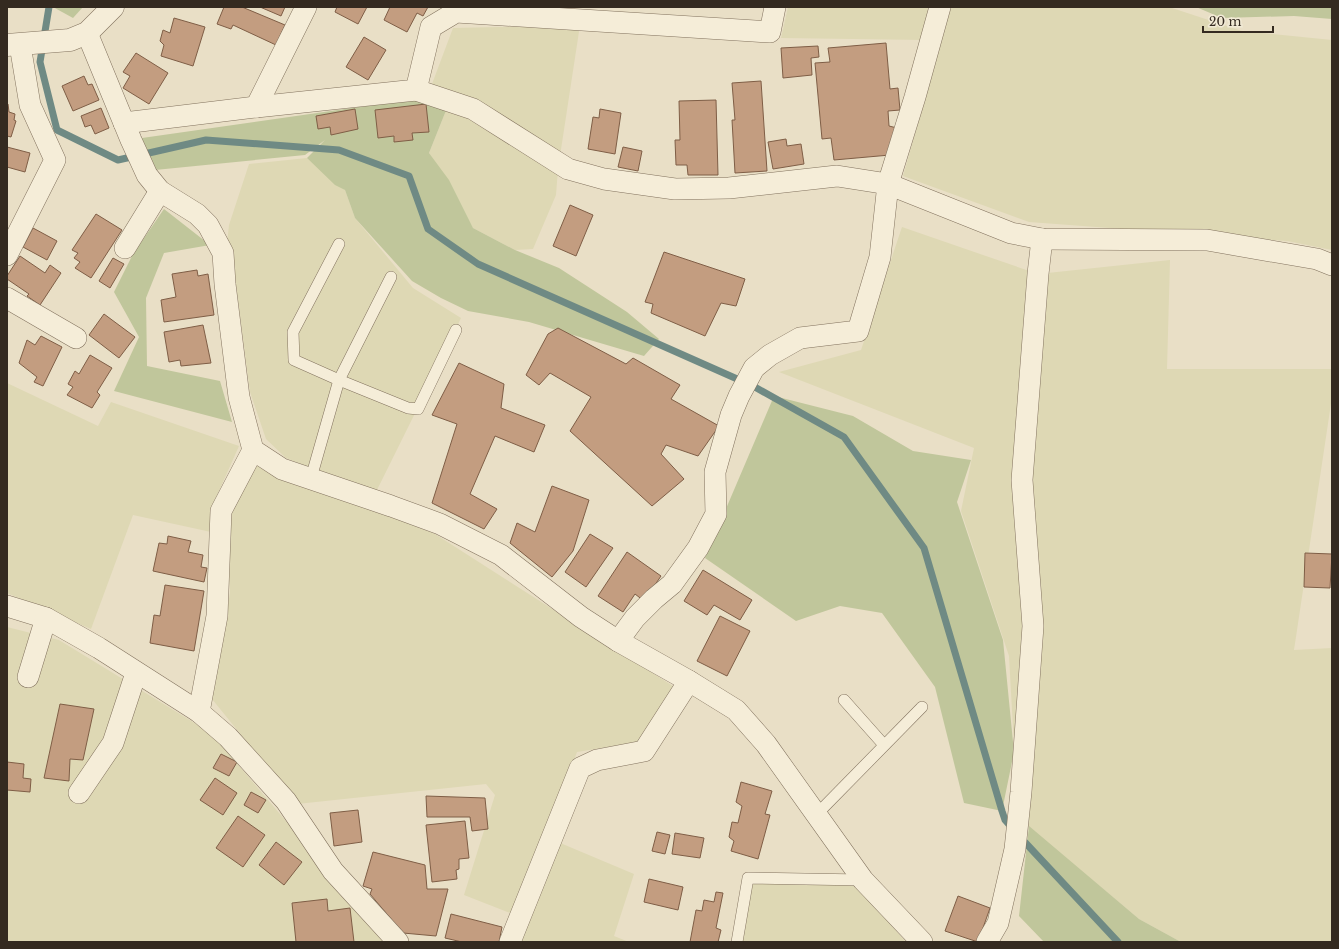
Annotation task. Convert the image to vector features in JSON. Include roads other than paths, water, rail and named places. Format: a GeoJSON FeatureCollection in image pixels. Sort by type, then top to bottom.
{"type":"FeatureCollection","features":[{"type":"Feature","properties":{"kind":"street"},"geometry":{"type":"LineString","coordinates":[[7,255],[55,160],[30,105],[13,45],[70,40],[87,33],[113,7]]}},
{"type":"Feature","properties":{"kind":"street"},"geometry":{"type":"LineString","coordinates":[[256,107],[306,7]]}},
{"type":"Feature","properties":{"kind":"street"},"geometry":{"type":"LineString","coordinates":[[416,90],[432,27],[453,10],[526,11],[770,32],[775,7]]}},
{"type":"Feature","properties":{"kind":"street"},"geometry":{"type":"LineString","coordinates":[[618,641],[635,618],[672,584],[698,548],[716,514],[715,472],[739,396],[754,368],[770,355],[800,338],[858,331],[880,257],[888,184],[915,97],[940,7]]}},
{"type":"Feature","properties":{"kind":"street"},"geometry":{"type":"LineString","coordinates":[[87,33],[127,131],[147,175],[160,191],[197,214],[208,224],[223,254],[225,284],[239,397],[253,450],[282,469],[440,524],[501,555],[581,617],[618,641],[689,681],[736,710],[766,744],[863,880],[922,942]]}},
{"type":"Feature","properties":{"kind":"street"},"geometry":{"type":"LineString","coordinates":[[127,131],[256,107],[416,90],[473,109],[568,169],[604,179],[675,189],[729,188],[837,176],[888,184],[1011,233],[1042,239],[1208,240],[1317,259],[1332,265]]}},
{"type":"Feature","properties":{"kind":"street"},"geometry":{"type":"LineString","coordinates":[[125,248],[160,191]]}},
{"type":"Feature","properties":{"kind":"street"},"geometry":{"type":"LineString","coordinates":[[987,942],[998,923],[1015,849],[1021,792],[1033,626],[1022,480],[1042,239]]}},
{"type":"Feature","properties":{"kind":"street"},"geometry":{"type":"LineString","coordinates":[[7,298],[76,338]]}},
{"type":"Feature","properties":{"kind":"street"},"geometry":{"type":"LineString","coordinates":[[199,712],[217,616],[221,511],[253,450]]}},
{"type":"Feature","properties":{"kind":"street"},"geometry":{"type":"LineString","coordinates":[[7,606],[46,618],[99,648],[199,712],[228,737],[286,801],[333,871],[398,942]]}},
{"type":"Feature","properties":{"kind":"street"},"geometry":{"type":"LineString","coordinates":[[28,677],[46,618]]}},
{"type":"Feature","properties":{"kind":"street"},"geometry":{"type":"LineString","coordinates":[[79,793],[113,742],[136,673]]}},
{"type":"Feature","properties":{"kind":"street"},"geometry":{"type":"LineString","coordinates":[[510,942],[580,768],[598,760],[644,751],[689,681]]}},
{"type":"Feature","properties":{"kind":"lane"},"geometry":{"type":"LineString","coordinates":[[339,244],[293,332],[294,360],[408,408],[418,409],[456,330]]}},
{"type":"Feature","properties":{"kind":"lane"},"geometry":{"type":"LineString","coordinates":[[311,478],[339,380],[392,276]]}},
{"type":"Feature","properties":{"kind":"lane"},"geometry":{"type":"LineString","coordinates":[[844,700],[884,745]]}},
{"type":"Feature","properties":{"kind":"lane"},"geometry":{"type":"LineString","coordinates":[[816,815],[922,707]]}},
{"type":"Feature","properties":{"kind":"lane"},"geometry":{"type":"LineString","coordinates":[[737,942],[748,878],[863,880]]}},
{"type":"Feature","properties":{"kind":"waterway"},"geometry":{"type":"LineString","coordinates":[[49,7],[40,62],[57,130],[118,160],[206,140],[339,150],[409,176],[428,229],[478,264],[753,386],[844,437],[924,548],[1002,811],[1005,820],[1013,829]]}},
{"type":"Feature","properties":{"kind":"waterway"},"geometry":{"type":"LineString","coordinates":[[1020,837],[1118,942]]}}]}
